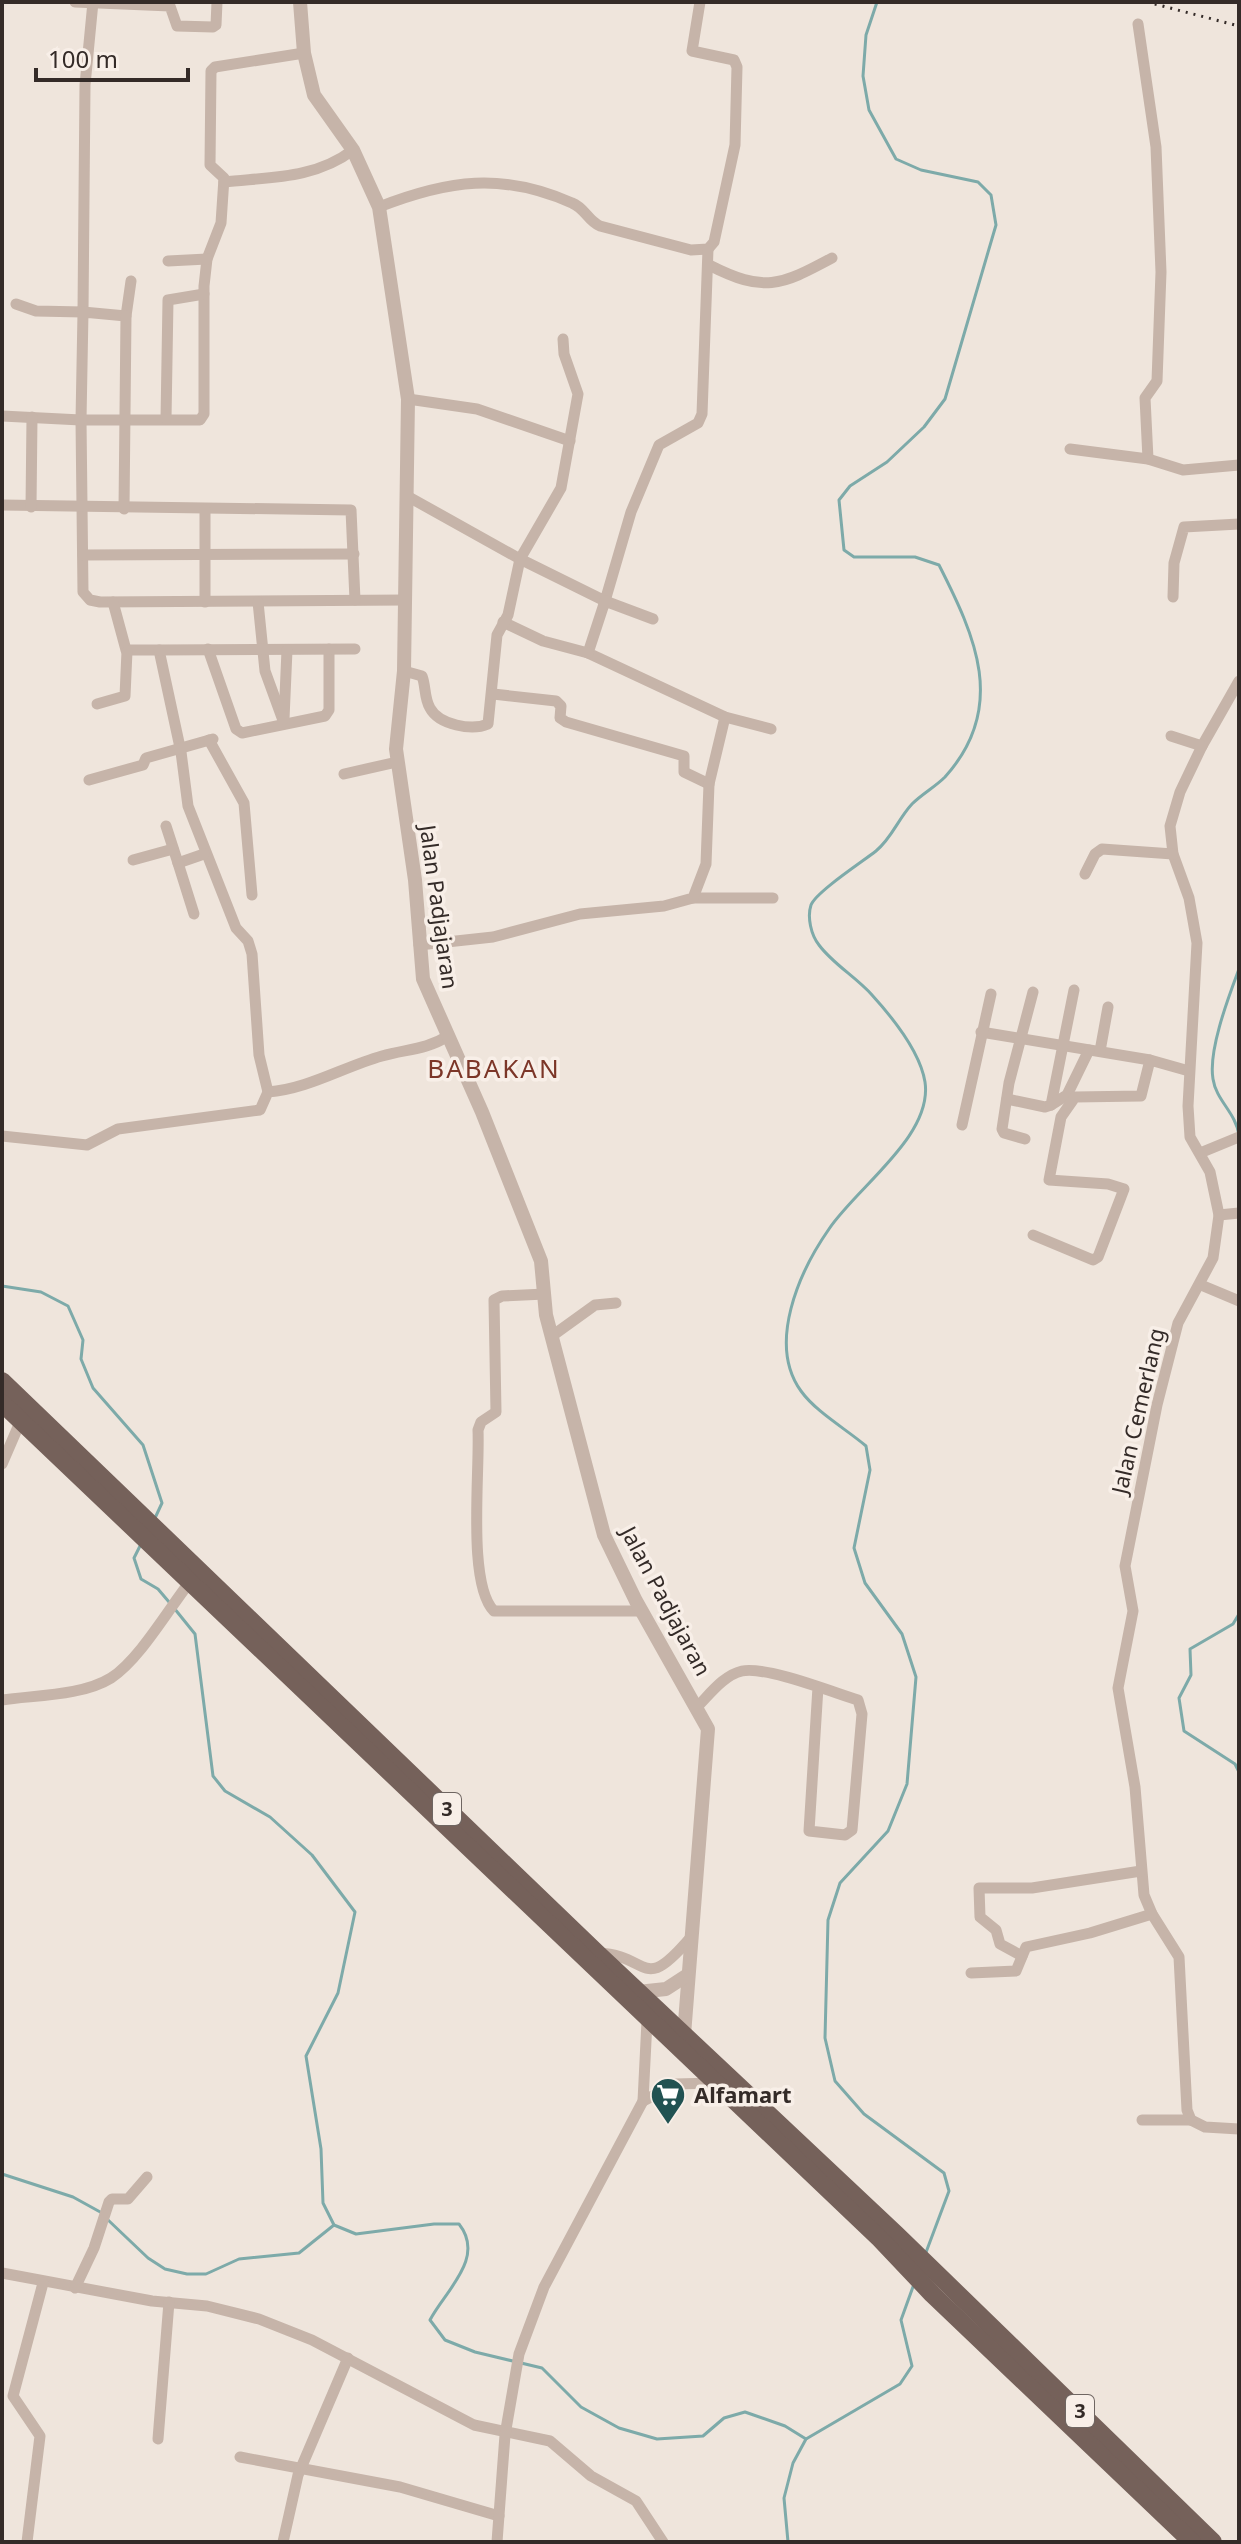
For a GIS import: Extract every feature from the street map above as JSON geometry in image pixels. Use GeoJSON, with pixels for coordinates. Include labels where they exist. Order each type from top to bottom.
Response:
{"type":"FeatureCollection","features":[{"type":"Feature","properties":{"kind":"main road","name":"3"},"geometry":{"type":"LineString","coordinates":[[2,1381],[546,1914],[647,2021],[888,2236]]}},
{"type":"Feature","properties":{"kind":"main road","name":"3"},"geometry":{"type":"LineString","coordinates":[[2,1403],[189,1583],[546,1914],[597,1953],[684,2035],[1192,2542]]}},
{"type":"Feature","properties":{"kind":"main road","name":"3"},"geometry":{"type":"LineString","coordinates":[[938,2289],[1213,2542]]}},
{"type":"Feature","properties":{"kind":"street"},"geometry":{"type":"LineString","coordinates":[[75,2],[170,6],[177,26],[214,27],[217,2]]}},
{"type":"Feature","properties":{"kind":"street"},"geometry":{"type":"LineString","coordinates":[[95,2],[85,85],[81,420],[85,597],[113,602],[406,600]]}},
{"type":"Feature","properties":{"kind":"street","name":"Jalan Padjajaran"},"geometry":{"type":"LineString","coordinates":[[300,2],[304,53],[314,95],[353,150],[379,207],[408,399],[404,671],[397,762],[413,866],[423,979],[524,1214],[541,1261],[552,1336],[604,1535],[642,1611],[698,1706],[710,1742],[686,1976],[684,2035]]}},
{"type":"Feature","properties":{"kind":"street"},"geometry":{"type":"LineString","coordinates":[[588,653],[631,512],[659,445],[698,423],[702,414],[708,249],[714,242],[733,163],[737,67],[734,60],[692,51],[700,2]]}},
{"type":"Feature","properties":{"kind":"street"},"geometry":{"type":"LineString","coordinates":[[1138,24],[1156,147],[1161,272],[1157,381],[1145,398],[1148,459]]}},
{"type":"Feature","properties":{"kind":"street"},"geometry":{"type":"LineString","coordinates":[[2,416],[81,420],[200,420],[204,414],[207,259],[221,223],[224,182],[222,174],[210,165],[212,69],[304,53]]}},
{"type":"Feature","properties":{"kind":"street"},"geometry":{"type":"LineString","coordinates":[[224,182],[332,166],[353,150]]}},
{"type":"Feature","properties":{"kind":"street"},"geometry":{"type":"LineString","coordinates":[[379,207],[444,185],[513,185],[579,206],[591,222],[600,226],[691,250],[708,249]]}},
{"type":"Feature","properties":{"kind":"street"},"geometry":{"type":"LineString","coordinates":[[709,265],[733,277],[767,285],[793,279],[832,258]]}},
{"type":"Feature","properties":{"kind":"street"},"geometry":{"type":"LineString","coordinates":[[168,261],[207,259]]}},
{"type":"Feature","properties":{"kind":"street"},"geometry":{"type":"LineString","coordinates":[[124,509],[126,316],[131,281]]}},
{"type":"Feature","properties":{"kind":"street"},"geometry":{"type":"LineString","coordinates":[[166,419],[168,300],[204,294]]}},
{"type":"Feature","properties":{"kind":"street"},"geometry":{"type":"LineString","coordinates":[[16,304],[36,311],[126,316]]}},
{"type":"Feature","properties":{"kind":"street"},"geometry":{"type":"LineString","coordinates":[[404,671],[422,676],[430,708],[455,724],[474,728],[488,724],[495,649],[520,559],[561,488],[578,394],[564,354],[563,339]]}},
{"type":"Feature","properties":{"kind":"street"},"geometry":{"type":"LineString","coordinates":[[408,399],[497,414],[570,441]]}},
{"type":"Feature","properties":{"kind":"street"},"geometry":{"type":"LineString","coordinates":[[31,507],[32,417]]}},
{"type":"Feature","properties":{"kind":"street"},"geometry":{"type":"LineString","coordinates":[[1070,449],[1148,459],[1183,470],[1239,465]]}},
{"type":"Feature","properties":{"kind":"street"},"geometry":{"type":"LineString","coordinates":[[407,496],[520,559],[605,601],[653,619]]}},
{"type":"Feature","properties":{"kind":"street"},"geometry":{"type":"LineString","coordinates":[[2,505],[351,510],[355,600]]}},
{"type":"Feature","properties":{"kind":"street"},"geometry":{"type":"LineString","coordinates":[[205,510],[205,602]]}},
{"type":"Feature","properties":{"kind":"street"},"geometry":{"type":"LineString","coordinates":[[1173,597],[1174,563],[1184,527],[1239,524]]}},
{"type":"Feature","properties":{"kind":"street"},"geometry":{"type":"LineString","coordinates":[[83,555],[354,554]]}},
{"type":"Feature","properties":{"kind":"street"},"geometry":{"type":"LineString","coordinates":[[97,704],[125,696],[127,651],[113,602]]}},
{"type":"Feature","properties":{"kind":"street"},"geometry":{"type":"LineString","coordinates":[[258,602],[262,650],[270,690],[284,723]]}},
{"type":"Feature","properties":{"kind":"street"},"geometry":{"type":"LineString","coordinates":[[503,622],[543,641],[588,653],[725,717],[771,729]]}},
{"type":"Feature","properties":{"kind":"street"},"geometry":{"type":"LineString","coordinates":[[208,649],[239,732],[320,719],[327,713],[329,649]]}},
{"type":"Feature","properties":{"kind":"street"},"geometry":{"type":"LineString","coordinates":[[127,651],[355,649]]}},
{"type":"Feature","properties":{"kind":"street"},"geometry":{"type":"LineString","coordinates":[[2,1136],[87,1145],[118,1129],[260,1110],[268,1092],[259,1055],[252,954],[248,941],[236,928],[204,854],[188,806],[180,748],[159,650]]}},
{"type":"Feature","properties":{"kind":"street"},"geometry":{"type":"LineString","coordinates":[[284,723],[287,650]]}},
{"type":"Feature","properties":{"kind":"street","name":"Jalan Cemerlang"},"geometry":{"type":"LineString","coordinates":[[1191,2120],[1187,2110],[1179,1957],[1152,1914],[1141,1871],[1135,1787],[1118,1688],[1133,1611],[1125,1566],[1172,1339],[1183,1312],[1201,1285],[1216,1244],[1219,1215],[1210,1172],[1190,1137],[1189,1071],[1197,943],[1189,898],[1169,839],[1173,813],[1202,746],[1227,697],[1239,681]]}},
{"type":"Feature","properties":{"kind":"street"},"geometry":{"type":"LineString","coordinates":[[493,694],[556,701],[561,706],[560,718],[566,722],[684,756],[684,772],[709,784]]}},
{"type":"Feature","properties":{"kind":"street"},"geometry":{"type":"LineString","coordinates":[[693,898],[706,864],[709,784],[725,717]]}},
{"type":"Feature","properties":{"kind":"street"},"geometry":{"type":"LineString","coordinates":[[1171,736],[1202,746]]}},
{"type":"Feature","properties":{"kind":"street"},"geometry":{"type":"LineString","coordinates":[[89,780],[143,765],[146,758],[212,740],[244,803],[252,895]]}},
{"type":"Feature","properties":{"kind":"street"},"geometry":{"type":"LineString","coordinates":[[344,774],[397,762]]}},
{"type":"Feature","properties":{"kind":"street"},"geometry":{"type":"LineString","coordinates":[[166,826],[194,914]]}},
{"type":"Feature","properties":{"kind":"street"},"geometry":{"type":"LineString","coordinates":[[133,860],[173,849]]}},
{"type":"Feature","properties":{"kind":"street"},"geometry":{"type":"LineString","coordinates":[[1085,874],[1095,854],[1102,849],[1173,854]]}},
{"type":"Feature","properties":{"kind":"street"},"geometry":{"type":"LineString","coordinates":[[178,863],[204,854]]}},
{"type":"Feature","properties":{"kind":"street"},"geometry":{"type":"LineString","coordinates":[[419,945],[493,937],[580,914],[664,906],[693,898],[773,898]]}},
{"type":"Feature","properties":{"kind":"street"},"geometry":{"type":"LineString","coordinates":[[1051,1105],[1060,1046],[1074,990]]}},
{"type":"Feature","properties":{"kind":"street"},"geometry":{"type":"LineString","coordinates":[[1025,1139],[1003,1132],[1019,1039],[1033,992]]}},
{"type":"Feature","properties":{"kind":"street"},"geometry":{"type":"LineString","coordinates":[[962,1125],[991,994]]}},
{"type":"Feature","properties":{"kind":"street"},"geometry":{"type":"LineString","coordinates":[[1007,1099],[1045,1107],[1067,1095],[1094,1050],[1108,1007]]}},
{"type":"Feature","properties":{"kind":"street"},"geometry":{"type":"LineString","coordinates":[[981,1032],[1150,1060],[1189,1071]]}},
{"type":"Feature","properties":{"kind":"street"},"geometry":{"type":"LineString","coordinates":[[268,1092],[315,1081],[383,1056],[418,1050],[448,1036]]}},
{"type":"Feature","properties":{"kind":"street"},"geometry":{"type":"LineString","coordinates":[[1033,1235],[1093,1260],[1098,1257],[1124,1189],[1108,1184],[1049,1180],[1058,1128],[1075,1097],[1141,1096],[1150,1060]]}},
{"type":"Feature","properties":{"kind":"street"},"geometry":{"type":"LineString","coordinates":[[1200,1153],[1239,1137]]}},
{"type":"Feature","properties":{"kind":"street"},"geometry":{"type":"LineString","coordinates":[[1219,1215],[1239,1213]]}},
{"type":"Feature","properties":{"kind":"street"},"geometry":{"type":"LineString","coordinates":[[1201,1285],[1239,1301]]}},
{"type":"Feature","properties":{"kind":"street"},"geometry":{"type":"LineString","coordinates":[[545,1294],[502,1296],[494,1300],[496,1412],[481,1422],[478,1430],[477,1555],[483,1600],[494,1611],[642,1611]]}},
{"type":"Feature","properties":{"kind":"street"},"geometry":{"type":"LineString","coordinates":[[552,1336],[595,1305],[616,1303]]}},
{"type":"Feature","properties":{"kind":"street"},"geometry":{"type":"LineString","coordinates":[[2,1464],[21,1420]]}},
{"type":"Feature","properties":{"kind":"street"},"geometry":{"type":"LineString","coordinates":[[2,1700],[91,1686],[111,1678],[129,1661],[189,1583]]}},
{"type":"Feature","properties":{"kind":"street"},"geometry":{"type":"LineString","coordinates":[[698,1706],[741,1671],[753,1671],[818,1687],[858,1700],[862,1706],[852,1830],[845,1835],[809,1831],[818,1687]]}},
{"type":"Feature","properties":{"kind":"street"},"geometry":{"type":"LineString","coordinates":[[1022,1956],[1000,1944],[996,1930],[980,1917],[979,1888],[1032,1888],[1141,1871]]}},
{"type":"Feature","properties":{"kind":"street"},"geometry":{"type":"LineString","coordinates":[[971,1973],[1016,1971],[1026,1947],[1090,1933],[1152,1914]]}},
{"type":"Feature","properties":{"kind":"street"},"geometry":{"type":"LineString","coordinates":[[597,1953],[644,1968],[658,1968],[669,1962],[691,1937]]}},
{"type":"Feature","properties":{"kind":"street"},"geometry":{"type":"LineString","coordinates":[[638,1992],[666,1989],[686,1976]]}},
{"type":"Feature","properties":{"kind":"street"},"geometry":{"type":"LineString","coordinates":[[497,2542],[505,2435],[519,2354],[544,2287],[643,2101],[647,2021]]}},
{"type":"Feature","properties":{"kind":"street"},"geometry":{"type":"LineString","coordinates":[[643,2101],[676,2084],[715,2083]]}},
{"type":"Feature","properties":{"kind":"street"},"geometry":{"type":"LineString","coordinates":[[1142,2120],[1191,2120],[1205,2127],[1239,2129]]}},
{"type":"Feature","properties":{"kind":"street"},"geometry":{"type":"LineString","coordinates":[[75,2288],[94,2248],[110,2200],[128,2199],[147,2177]]}},
{"type":"Feature","properties":{"kind":"street"},"geometry":{"type":"LineString","coordinates":[[2,2273],[43,2283],[207,2306],[259,2319],[348,2358],[474,2425],[505,2435],[550,2441],[591,2476],[642,2506],[663,2542]]}},
{"type":"Feature","properties":{"kind":"street"},"geometry":{"type":"LineString","coordinates":[[27,2542],[40,2436],[13,2396],[43,2283]]}},
{"type":"Feature","properties":{"kind":"street"},"geometry":{"type":"LineString","coordinates":[[158,2439],[169,2302]]}},
{"type":"Feature","properties":{"kind":"street"},"geometry":{"type":"LineString","coordinates":[[283,2542],[300,2469],[348,2358]]}},
{"type":"Feature","properties":{"kind":"street"},"geometry":{"type":"LineString","coordinates":[[240,2457],[400,2487],[499,2516]]}},
{"type":"Feature","properties":{"kind":"waterway"},"geometry":{"type":"LineString","coordinates":[[877,2],[866,35],[863,76],[869,110],[896,159],[921,170],[978,182],[991,195],[996,225],[945,399],[924,427],[887,462],[850,486],[839,500],[844,550],[854,557],[915,557],[939,565],[973,645],[979,671],[980,698],[976,724],[964,751],[945,777],[912,804],[882,846],[830,885],[811,905],[810,926],[819,945],[872,995],[911,1047],[925,1082],[924,1102],[906,1141],[841,1213],[807,1266],[791,1308],[787,1352],[791,1372],[807,1399],[866,1446],[870,1470],[854,1548],[865,1583],[902,1634],[916,1677],[907,1784],[888,1831],[840,1883],[828,1920],[825,2038],[835,2081],[864,2114],[944,2173],[949,2191],[925,2255]]}},
{"type":"Feature","properties":{"kind":"waterway"},"geometry":{"type":"LineString","coordinates":[[1239,969],[1220,1023],[1212,1067],[1215,1087],[1239,1135]]}},
{"type":"Feature","properties":{"kind":"waterway"},"geometry":{"type":"LineString","coordinates":[[2,1286],[41,1292],[68,1306],[83,1340],[81,1359],[93,1388],[143,1445],[162,1503],[155,1518]]}},
{"type":"Feature","properties":{"kind":"waterway"},"geometry":{"type":"LineString","coordinates":[[140,1546],[134,1558],[141,1579],[158,1589],[169,1602]]}},
{"type":"Feature","properties":{"kind":"waterway"},"geometry":{"type":"LineString","coordinates":[[174,1608],[195,1634],[213,1776],[225,1791],[270,1817],[312,1855],[355,1912],[338,1993],[306,2056],[321,2149],[323,2203],[334,2225],[356,2234],[434,2224],[459,2224],[466,2237],[466,2262],[430,2320],[445,2340],[475,2352],[542,2368],[581,2407],[619,2428],[657,2439],[703,2436],[724,2418],[745,2412],[785,2426],[806,2439]]}},
{"type":"Feature","properties":{"kind":"waterway"},"geometry":{"type":"LineString","coordinates":[[1239,1614],[1233,1624],[1190,1649],[1191,1675],[1179,1698],[1184,1731],[1235,1764],[1239,1772]]}},
{"type":"Feature","properties":{"kind":"waterway"},"geometry":{"type":"LineString","coordinates":[[2,2174],[73,2197],[102,2213]]}},
{"type":"Feature","properties":{"kind":"waterway"},"geometry":{"type":"LineString","coordinates":[[107,2219],[148,2258],[165,2269],[187,2274],[206,2274],[239,2259],[299,2253],[334,2225]]}},
{"type":"Feature","properties":{"kind":"waterway"},"geometry":{"type":"LineString","coordinates":[[788,2542],[784,2498],[793,2463],[806,2439],[900,2384],[912,2366],[901,2320],[914,2284]]}},
{"type":"Feature","properties":{"kind":"railway"},"geometry":{"type":"LineString","coordinates":[[1147,2],[1239,26]]}},
{"type":"Feature","properties":{"kind":"place","name":"Alfamart"},"geometry":{"type":"Point","coordinates":[668,2126]}},
{"type":"Feature","properties":{"kind":"district","name":"BABAKAN"},"geometry":{"type":"Point","coordinates":[494,1069]}}]}
